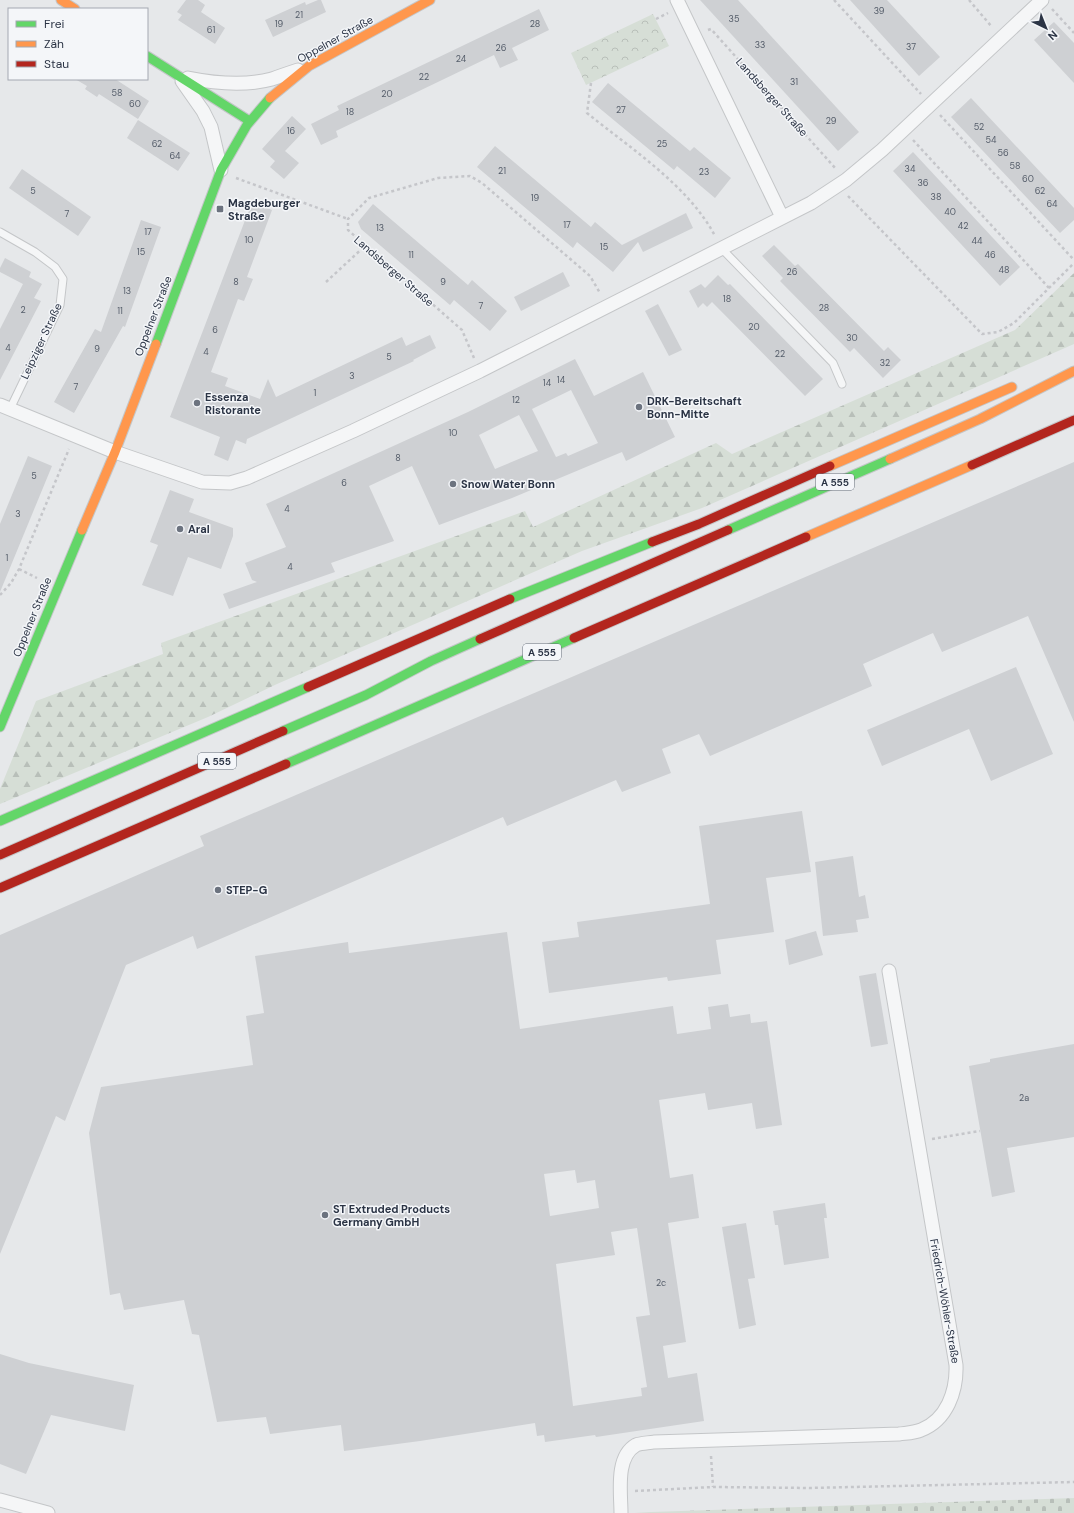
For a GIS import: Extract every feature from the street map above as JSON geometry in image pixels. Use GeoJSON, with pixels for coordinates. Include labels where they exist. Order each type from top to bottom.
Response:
{"type":"FeatureCollection","features":[{"type":"Feature","properties":{"kind":"main road"},"geometry":{"type":"LineString","coordinates":[[61,0],[73,8]]}},
{"type":"Feature","properties":{"kind":"main road","name":"Oppelner Straße"},"geometry":{"type":"LineString","coordinates":[[0,727],[115,452],[231,147],[248,120],[275,91],[309,66],[430,0]]}},
{"type":"Feature","properties":{"kind":"main road"},"geometry":{"type":"LineString","coordinates":[[148,57],[248,120]]}},
{"type":"Feature","properties":{"kind":"main road"},"geometry":{"type":"LineString","coordinates":[[1044,375],[1074,370]]}},
{"type":"Feature","properties":{"kind":"main road","name":"A 555"},"geometry":{"type":"LineString","coordinates":[[0,855],[366,695],[430,661],[980,419],[1074,370]]}},
{"type":"Feature","properties":{"kind":"main road"},"geometry":{"type":"LineString","coordinates":[[0,821],[533,589],[713,518],[1022,382]]}},
{"type":"Feature","properties":{"kind":"main road","name":"A 555"},"geometry":{"type":"LineString","coordinates":[[0,888],[1074,420]]}},
{"type":"Feature","properties":{"kind":"main road"},"geometry":{"type":"LineString","coordinates":[[372,681],[400,669],[430,661]]}},
{"type":"Feature","properties":{"kind":"street"},"geometry":{"type":"LineString","coordinates":[[677,0],[694,38],[782,217]]}},
{"type":"Feature","properties":{"kind":"street"},"geometry":{"type":"LineString","coordinates":[[5,407],[115,452],[202,482],[230,483],[247,478],[312,450],[480,371],[608,308],[811,203],[842,183],[904,130],[1002,37],[1045,3]]}},
{"type":"Feature","properties":{"kind":"street"},"geometry":{"type":"LineString","coordinates":[[178,76],[213,83],[247,81],[270,79],[309,66]]}},
{"type":"Feature","properties":{"kind":"street"},"geometry":{"type":"LineString","coordinates":[[178,76],[203,111],[211,127],[221,170]]}},
{"type":"Feature","properties":{"kind":"street","name":"Friedrich-Wöhler-Straße"},"geometry":{"type":"LineString","coordinates":[[620,1513],[622,1463],[626,1453],[636,1445],[654,1442],[899,1434],[921,1430],[936,1420],[948,1406],[955,1388],[956,1365],[889,971]]}},
{"type":"Feature","properties":{"kind":"street"},"geometry":{"type":"LineString","coordinates":[[0,1500],[48,1513]]}},
{"type":"Feature","properties":{"kind":"lane","name":"Leipziger Straße"},"geometry":{"type":"LineString","coordinates":[[0,232],[35,252],[55,267],[63,279],[60,305],[5,407]]}},
{"type":"Feature","properties":{"kind":"lane"},"geometry":{"type":"LineString","coordinates":[[722,249],[833,363],[842,384]]}},
{"type":"Feature","properties":{"kind":"path"},"geometry":{"type":"LineString","coordinates":[[834,0],[1074,261],[1014,323],[998,332],[982,334],[842,183]]}},
{"type":"Feature","properties":{"kind":"path"},"geometry":{"type":"LineString","coordinates":[[969,0],[1002,37]]}},
{"type":"Feature","properties":{"kind":"path"},"geometry":{"type":"LineString","coordinates":[[1045,3],[1074,33]]}},
{"type":"Feature","properties":{"kind":"path","name":"Landsberger Straße"},"geometry":{"type":"LineString","coordinates":[[694,38],[711,29],[842,183]]}},
{"type":"Feature","properties":{"kind":"path"},"geometry":{"type":"LineString","coordinates":[[591,82],[587,112],[669,179],[707,221],[722,249]]}},
{"type":"Feature","properties":{"kind":"path"},"geometry":{"type":"LineString","coordinates":[[904,130],[1049,288]]}},
{"type":"Feature","properties":{"kind":"path"},"geometry":{"type":"LineString","coordinates":[[235,178],[348,219],[369,198],[438,178],[470,176],[482,183],[590,276],[608,308]]}},
{"type":"Feature","properties":{"kind":"path","name":"Landsberger Straße"},"geometry":{"type":"LineString","coordinates":[[348,219],[348,230],[462,330],[480,371]]}},
{"type":"Feature","properties":{"kind":"path"},"geometry":{"type":"LineString","coordinates":[[326,282],[366,246]]}},
{"type":"Feature","properties":{"kind":"path"},"geometry":{"type":"LineString","coordinates":[[0,595],[11,583],[19,569],[74,436]]}},
{"type":"Feature","properties":{"kind":"path"},"geometry":{"type":"LineString","coordinates":[[19,569],[37,578]]}},
{"type":"Feature","properties":{"kind":"path"},"geometry":{"type":"LineString","coordinates":[[918,1142],[980,1131]]}},
{"type":"Feature","properties":{"kind":"path"},"geometry":{"type":"LineString","coordinates":[[706,1441],[712,1460],[713,1487]]}},
{"type":"Feature","properties":{"kind":"path"},"geometry":{"type":"LineString","coordinates":[[621,1492],[713,1487],[809,1488],[1074,1482]]}},
{"type":"Feature","properties":{"kind":"green space"},"geometry":{"type":"Polygon","coordinates":[[[653,14],[669,46],[586,85],[571,53],[653,14]]]}},
{"type":"Feature","properties":{"kind":"green space"},"geometry":{"type":"Polygon","coordinates":[[[1074,273],[1074,344],[702,508],[582,551],[277,684],[208,717],[0,804],[0,789],[36,701],[163,654],[161,643],[525,511],[533,527],[716,443],[732,454],[1015,330],[1074,273]]]}},
{"type":"Feature","properties":{"kind":"green space"},"geometry":{"type":"Polygon","coordinates":[[[1074,1498],[1074,1513],[634,1513],[651,1512],[1074,1498]]]}},
{"type":"Feature","properties":{"kind":"building"},"geometry":{"type":"Polygon","coordinates":[[[186,0],[198,0],[205,5],[201,12],[225,28],[215,44],[178,20],[182,15],[177,12],[186,0]]]}},
{"type":"Feature","properties":{"kind":"building"},"geometry":{"type":"Polygon","coordinates":[[[321,0],[326,12],[273,37],[265,20],[305,2],[306,5],[321,0]]]}},
{"type":"Feature","properties":{"kind":"building"},"geometry":{"type":"Polygon","coordinates":[[[700,0],[738,0],[859,132],[838,151],[700,0]]]}},
{"type":"Feature","properties":{"kind":"building"},"geometry":{"type":"Polygon","coordinates":[[[850,0],[887,0],[940,57],[919,76],[850,0]]]}},
{"type":"Feature","properties":{"kind":"building"},"geometry":{"type":"Polygon","coordinates":[[[539,9],[549,30],[512,48],[518,60],[500,68],[494,55],[336,131],[338,137],[321,145],[311,124],[339,110],[337,106],[539,9]]]}},
{"type":"Feature","properties":{"kind":"building"},"geometry":{"type":"Polygon","coordinates":[[[1054,22],[1074,43],[1074,83],[1034,40],[1054,22]]]}},
{"type":"Feature","properties":{"kind":"building"},"geometry":{"type":"Polygon","coordinates":[[[77,80],[117,80],[149,101],[138,119],[99,94],[97,97],[85,89],[87,86],[77,80]]]}},
{"type":"Feature","properties":{"kind":"building"},"geometry":{"type":"Polygon","coordinates":[[[608,83],[690,151],[694,147],[731,178],[715,198],[677,166],[674,170],[592,102],[608,83]]]}},
{"type":"Feature","properties":{"kind":"building"},"geometry":{"type":"Polygon","coordinates":[[[971,98],[1074,208],[1074,220],[1060,233],[951,117],[971,98]]]}},
{"type":"Feature","properties":{"kind":"building"},"geometry":{"type":"Polygon","coordinates":[[[292,116],[306,129],[285,151],[299,163],[284,179],[270,167],[275,161],[262,149],[292,116]]]}},
{"type":"Feature","properties":{"kind":"building"},"geometry":{"type":"Polygon","coordinates":[[[138,120],[190,153],[178,171],[127,138],[138,120]]]}},
{"type":"Feature","properties":{"kind":"building"},"geometry":{"type":"Polygon","coordinates":[[[495,146],[591,227],[595,222],[622,245],[686,213],[693,228],[643,252],[638,242],[613,272],[577,242],[573,248],[477,167],[495,146]]]}},
{"type":"Feature","properties":{"kind":"building"},"geometry":{"type":"Polygon","coordinates":[[[913,152],[1020,267],[1000,286],[893,171],[913,152]]]}},
{"type":"Feature","properties":{"kind":"building"},"geometry":{"type":"Polygon","coordinates":[[[22,169],[91,217],[78,236],[9,188],[22,169]]]}},
{"type":"Feature","properties":{"kind":"building"},"geometry":{"type":"Polygon","coordinates":[[[252,202],[272,210],[247,277],[253,279],[244,301],[238,299],[211,372],[228,378],[225,386],[260,399],[268,379],[276,397],[402,337],[406,346],[430,335],[436,348],[413,360],[414,361],[247,439],[246,444],[236,440],[228,461],[214,455],[220,437],[170,417],[252,202]]]}},
{"type":"Feature","properties":{"kind":"building"},"geometry":{"type":"Polygon","coordinates":[[[373,204],[468,285],[472,280],[507,311],[490,331],[454,300],[450,305],[361,229],[358,222],[373,204]]]}},
{"type":"Feature","properties":{"kind":"building"},"geometry":{"type":"Polygon","coordinates":[[[141,220],[161,227],[125,327],[123,326],[74,413],[54,402],[95,329],[101,332],[141,220]]]}},
{"type":"Feature","properties":{"kind":"building"},"geometry":{"type":"Polygon","coordinates":[[[774,245],[795,266],[798,264],[884,351],[888,347],[901,360],[883,378],[854,348],[850,352],[780,281],[783,278],[762,256],[774,245]]]}},
{"type":"Feature","properties":{"kind":"building"},"geometry":{"type":"Polygon","coordinates":[[[5,258],[31,272],[29,277],[42,284],[34,298],[41,301],[0,380],[0,329],[23,284],[0,272],[0,268],[5,258]]]}},
{"type":"Feature","properties":{"kind":"building"},"geometry":{"type":"Polygon","coordinates":[[[563,272],[570,286],[521,311],[514,297],[563,272]]]}},
{"type":"Feature","properties":{"kind":"building"},"geometry":{"type":"Polygon","coordinates":[[[718,275],[728,285],[730,284],[823,379],[805,396],[712,302],[707,307],[703,303],[698,308],[689,291],[701,284],[705,288],[718,275]]]}},
{"type":"Feature","properties":{"kind":"building"},"geometry":{"type":"Polygon","coordinates":[[[658,304],[682,350],[669,356],[645,311],[658,304]]]}},
{"type":"Feature","properties":{"kind":"building"},"geometry":{"type":"Polygon","coordinates":[[[575,359],[594,396],[643,372],[675,437],[626,461],[622,452],[512,498],[439,525],[412,466],[369,486],[394,541],[331,563],[335,572],[229,609],[223,594],[257,582],[252,580],[245,563],[286,547],[266,504],[468,412],[575,359]],[[571,390],[532,409],[556,457],[566,453],[568,456],[598,443],[571,390]],[[519,415],[479,435],[495,469],[538,451],[519,415]]]}},
{"type":"Feature","properties":{"kind":"building"},"geometry":{"type":"Polygon","coordinates":[[[28,456],[52,466],[0,592],[0,524],[28,456]]]}},
{"type":"Feature","properties":{"kind":"building","name":"STEP-G"},"geometry":{"type":"Polygon","coordinates":[[[1074,462],[1074,722],[1028,616],[942,652],[933,633],[863,664],[872,686],[710,756],[699,734],[662,749],[671,773],[622,792],[616,780],[507,826],[503,817],[197,949],[193,936],[126,965],[65,1121],[56,1116],[0,1254],[0,935],[204,846],[200,836],[1074,462]]]}},
{"type":"Feature","properties":{"kind":"building"},"geometry":{"type":"Polygon","coordinates":[[[170,490],[194,499],[189,512],[233,528],[233,536],[221,569],[188,557],[173,596],[142,585],[158,545],[150,542],[170,490]]]}},
{"type":"Feature","properties":{"kind":"building"},"geometry":{"type":"Polygon","coordinates":[[[1016,667],[1053,754],[991,781],[969,729],[882,766],[867,730],[1016,667]]]}},
{"type":"Feature","properties":{"kind":"building"},"geometry":{"type":"Polygon","coordinates":[[[802,811],[811,872],[766,878],[774,932],[716,940],[721,974],[668,981],[667,977],[549,993],[542,942],[579,937],[577,922],[710,904],[699,826],[802,811]]]}},
{"type":"Feature","properties":{"kind":"building"},"geometry":{"type":"Polygon","coordinates":[[[853,856],[859,897],[865,895],[869,918],[856,920],[858,932],[823,936],[815,862],[853,856]]]}},
{"type":"Feature","properties":{"kind":"building"},"geometry":{"type":"Polygon","coordinates":[[[816,931],[823,955],[789,965],[785,940],[816,931]]]}},
{"type":"Feature","properties":{"kind":"building","name":"ST Extruded Products Germany GmbH"},"geometry":{"type":"Polygon","coordinates":[[[507,932],[520,1029],[673,1006],[677,1034],[711,1029],[708,1007],[728,1004],[730,1017],[750,1014],[751,1023],[767,1021],[782,1125],[756,1129],[752,1103],[708,1110],[705,1093],[659,1100],[670,1178],[693,1174],[699,1218],[668,1223],[686,1342],[663,1346],[668,1378],[697,1373],[704,1421],[596,1437],[595,1435],[545,1442],[544,1435],[537,1436],[535,1423],[344,1451],[341,1425],[270,1434],[266,1417],[217,1422],[199,1335],[192,1334],[184,1300],[124,1310],[120,1293],[110,1295],[89,1133],[101,1087],[253,1065],[246,1016],[264,1013],[255,956],[348,942],[349,953],[507,932]],[[575,1170],[544,1174],[550,1216],[599,1208],[595,1180],[577,1183],[575,1170]],[[637,1228],[611,1232],[615,1255],[556,1264],[573,1406],[642,1396],[641,1388],[647,1387],[636,1317],[650,1315],[637,1228]]]}},
{"type":"Feature","properties":{"kind":"building"},"geometry":{"type":"Polygon","coordinates":[[[876,973],[888,1044],[871,1047],[859,976],[876,973]]]}},
{"type":"Feature","properties":{"kind":"building"},"geometry":{"type":"Polygon","coordinates":[[[1074,1044],[1074,1137],[1007,1148],[1015,1192],[992,1197],[969,1066],[990,1062],[990,1059],[1074,1044]]]}},
{"type":"Feature","properties":{"kind":"building"},"geometry":{"type":"Polygon","coordinates":[[[825,1203],[827,1218],[824,1218],[829,1258],[784,1265],[778,1225],[775,1225],[773,1211],[825,1203]]]}},
{"type":"Feature","properties":{"kind":"building"},"geometry":{"type":"Polygon","coordinates":[[[746,1223],[755,1278],[748,1279],[756,1325],[739,1329],[722,1227],[746,1223]]]}},
{"type":"Feature","properties":{"kind":"building"},"geometry":{"type":"Polygon","coordinates":[[[0,1354],[29,1363],[134,1385],[125,1431],[51,1415],[26,1474],[0,1464],[0,1354]]]}},
{"type":"Feature","properties":{"kind":"traffic: fast"},"geometry":{"type":"LineString","coordinates":[[148,57],[248,120]]}},
{"type":"Feature","properties":{"kind":"traffic: fast"},"geometry":{"type":"LineString","coordinates":[[156,344],[221,170],[247,125],[270,98]]}},
{"type":"Feature","properties":{"kind":"traffic: fast"},"geometry":{"type":"LineString","coordinates":[[728,530],[890,459]]}},
{"type":"Feature","properties":{"kind":"traffic: fast"},"geometry":{"type":"LineString","coordinates":[[0,727],[82,530]]}},
{"type":"Feature","properties":{"kind":"traffic: fast"},"geometry":{"type":"LineString","coordinates":[[510,599],[652,542]]}},
{"type":"Feature","properties":{"kind":"traffic: fast"},"geometry":{"type":"LineString","coordinates":[[286,764],[574,638]]}},
{"type":"Feature","properties":{"kind":"traffic: fast"},"geometry":{"type":"LineString","coordinates":[[283,731],[366,695],[431,661],[480,639]]}},
{"type":"Feature","properties":{"kind":"traffic: fast"},"geometry":{"type":"LineString","coordinates":[[0,821],[308,687]]}},
{"type":"Feature","properties":{"kind":"traffic: slow"},"geometry":{"type":"LineString","coordinates":[[61,0],[73,8]]}},
{"type":"Feature","properties":{"kind":"traffic: slow"},"geometry":{"type":"LineString","coordinates":[[270,98],[309,66],[430,0]]}},
{"type":"Feature","properties":{"kind":"traffic: slow"},"geometry":{"type":"LineString","coordinates":[[82,530],[115,452],[156,344]]}},
{"type":"Feature","properties":{"kind":"traffic: slow"},"geometry":{"type":"LineString","coordinates":[[890,459],[980,419],[1074,371]]}},
{"type":"Feature","properties":{"kind":"traffic: slow"},"geometry":{"type":"LineString","coordinates":[[830,466],[1012,387]]}},
{"type":"Feature","properties":{"kind":"traffic: slow"},"geometry":{"type":"LineString","coordinates":[[806,537],[972,465]]}},
{"type":"Feature","properties":{"kind":"traffic: jam"},"geometry":{"type":"LineString","coordinates":[[972,465],[1074,420]]}},
{"type":"Feature","properties":{"kind":"traffic: jam"},"geometry":{"type":"LineString","coordinates":[[652,542],[699,524],[830,466]]}},
{"type":"Feature","properties":{"kind":"traffic: jam"},"geometry":{"type":"LineString","coordinates":[[480,639],[728,530]]}},
{"type":"Feature","properties":{"kind":"traffic: jam"},"geometry":{"type":"LineString","coordinates":[[574,638],[806,537]]}},
{"type":"Feature","properties":{"kind":"traffic: jam"},"geometry":{"type":"LineString","coordinates":[[308,687],[510,599]]}},
{"type":"Feature","properties":{"kind":"traffic: jam"},"geometry":{"type":"LineString","coordinates":[[0,855],[283,731]]}},
{"type":"Feature","properties":{"kind":"traffic: jam"},"geometry":{"type":"LineString","coordinates":[[0,888],[286,764]]}},
{"type":"Feature","properties":{"kind":"place","name":"Magdeburger Straße"},"geometry":{"type":"Point","coordinates":[220,209]}},
{"type":"Feature","properties":{"kind":"place","name":"Essenza Ristorante"},"geometry":{"type":"Point","coordinates":[197,403]}},
{"type":"Feature","properties":{"kind":"place","name":"DRK-Bereitschaft Bonn-Mitte"},"geometry":{"type":"Point","coordinates":[639,407]}},
{"type":"Feature","properties":{"kind":"place","name":"Snow Water Bonn"},"geometry":{"type":"Point","coordinates":[453,484]}},
{"type":"Feature","properties":{"kind":"place","name":"Aral"},"geometry":{"type":"Point","coordinates":[180,529]}},
{"type":"Feature","properties":{"kind":"place","name":"STEP-G"},"geometry":{"type":"Point","coordinates":[218,890]}},
{"type":"Feature","properties":{"kind":"place","name":"ST Extruded Products Germany GmbH"},"geometry":{"type":"Point","coordinates":[325,1215]}}]}
